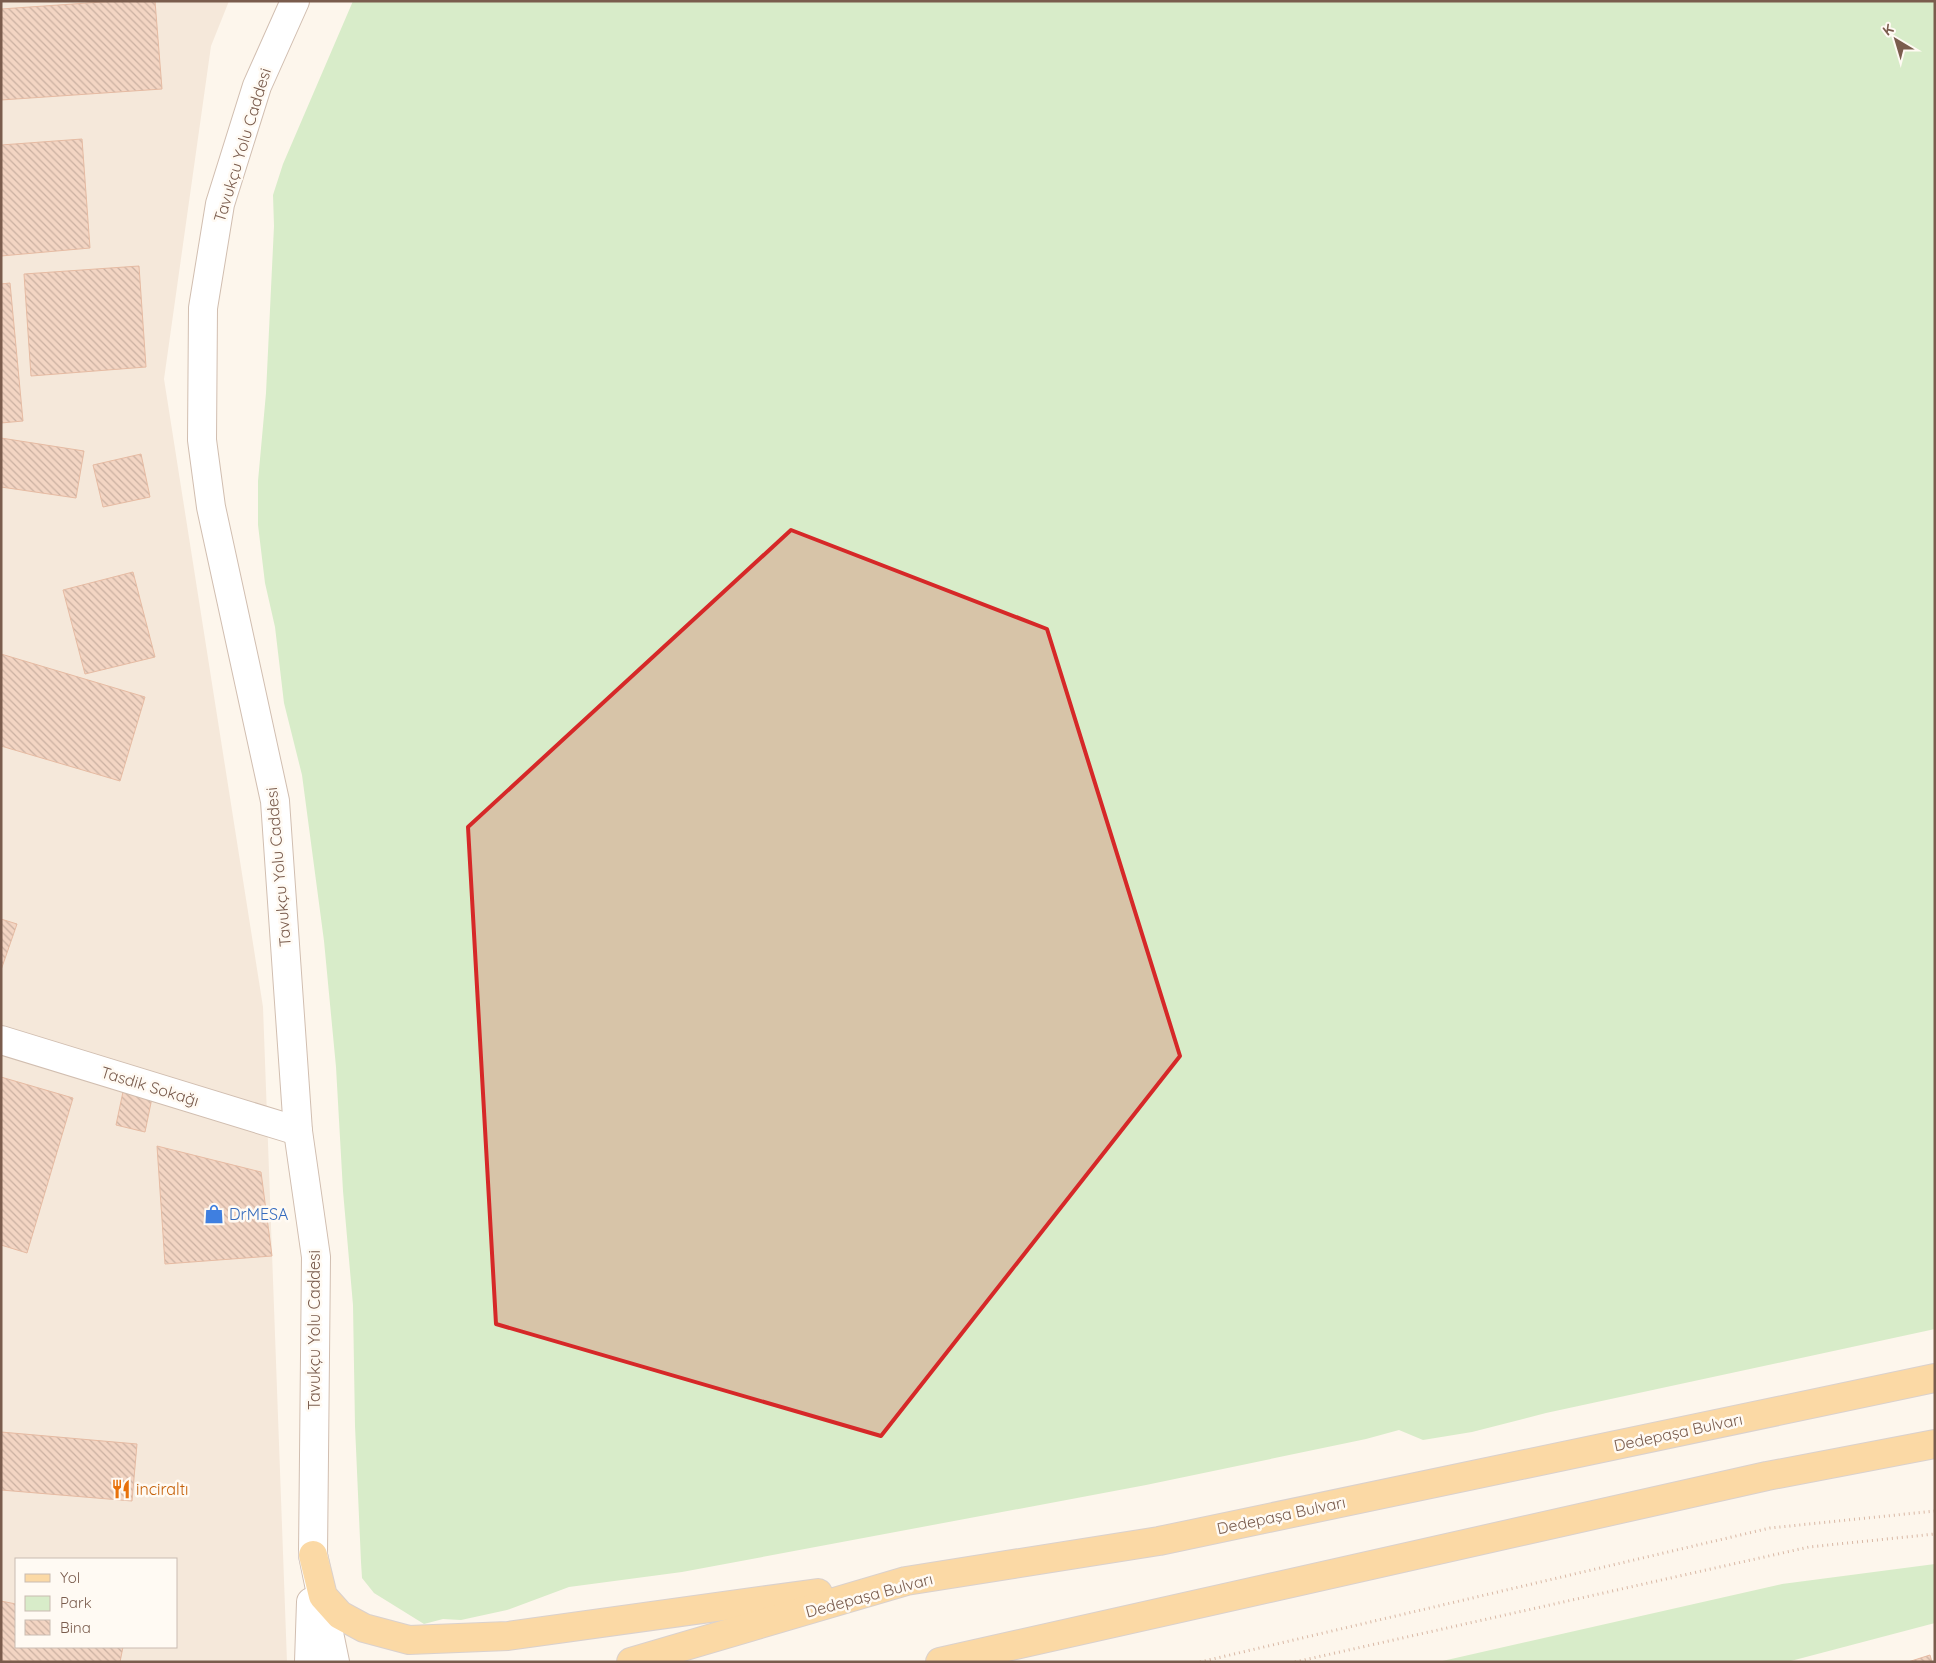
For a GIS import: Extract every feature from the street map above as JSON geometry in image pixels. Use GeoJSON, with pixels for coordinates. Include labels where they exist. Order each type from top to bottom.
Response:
{"type":"FeatureCollection","features":[{"type":"Feature","properties":{"kind":"main road","name":"Dedepaşa Bulvarı"},"geometry":{"type":"LineString","coordinates":[[631,1662],[906,1582],[1159,1540],[1935,1378]]}},
{"type":"Feature","properties":{"kind":"main road"},"geometry":{"type":"LineString","coordinates":[[940,1662],[1758,1478],[1935,1444]]}},
{"type":"Feature","properties":{"kind":"main road"},"geometry":{"type":"LineString","coordinates":[[1864,1457],[1935,1462]]}},
{"type":"Feature","properties":{"kind":"main road"},"geometry":{"type":"LineString","coordinates":[[313,1555],[323,1596],[340,1615],[364,1628],[409,1640],[508,1636],[906,1582]]}},
{"type":"Feature","properties":{"kind":"street","name":"Tavukçu Yolu Caddesi"},"geometry":{"type":"LineString","coordinates":[[295,1],[257,86],[220,204],[203,308],[202,440],[211,507],[275,801],[298,1131],[316,1257],[313,1555],[335,1662]]}},
{"type":"Feature","properties":{"kind":"street","name":"Tasdik Sokağı"},"geometry":{"type":"LineString","coordinates":[[1,1040],[298,1131]]}},
{"type":"Feature","properties":{"kind":"street"},"geometry":{"type":"LineString","coordinates":[[309,1662],[313,1555]]}},
{"type":"Feature","properties":{"kind":"path"},"geometry":{"type":"LineString","coordinates":[[1200,1662],[1770,1528],[1935,1511]]}},
{"type":"Feature","properties":{"kind":"path"},"geometry":{"type":"LineString","coordinates":[[1295,1662],[1809,1547],[1935,1534]]}},
{"type":"Feature","properties":{"kind":"highlighted area"},"geometry":{"type":"Polygon","coordinates":[[[791,530],[1047,629],[1180,1056],[881,1436],[496,1324],[468,827],[791,530]]]}},
{"type":"Feature","properties":{"kind":"shaded area"},"geometry":{"type":"Polygon","coordinates":[[[1,1],[229,1],[211,46],[164,379],[263,1007],[287,1662],[1,1662],[1,1]]]}},
{"type":"Feature","properties":{"kind":"green space"},"geometry":{"type":"Polygon","coordinates":[[[353,1],[1935,1],[1935,1329],[1546,1413],[1472,1432],[1423,1440],[1399,1430],[1366,1439],[1146,1485],[682,1572],[569,1587],[507,1610],[461,1620],[443,1619],[424,1624],[374,1593],[362,1578],[355,1426],[353,1305],[343,1191],[336,1067],[324,941],[302,775],[284,703],[275,627],[265,583],[258,525],[258,481],[266,393],[274,226],[273,195],[283,164],[353,1]]]}},
{"type":"Feature","properties":{"kind":"green space"},"geometry":{"type":"Polygon","coordinates":[[[1935,1564],[1935,1623],[1787,1662],[1438,1662],[1782,1584],[1935,1564]]]}},
{"type":"Feature","properties":{"kind":"building"},"geometry":{"type":"Polygon","coordinates":[[[116,1],[155,1],[162,89],[1,100],[1,9],[116,1]]]}},
{"type":"Feature","properties":{"kind":"building"},"geometry":{"type":"Polygon","coordinates":[[[82,139],[90,248],[1,256],[1,145],[82,139]]]}},
{"type":"Feature","properties":{"kind":"building"},"geometry":{"type":"Polygon","coordinates":[[[139,266],[146,367],[31,376],[24,274],[139,266]]]}},
{"type":"Feature","properties":{"kind":"building"},"geometry":{"type":"Polygon","coordinates":[[[10,283],[23,421],[1,423],[1,284],[10,283]]]}},
{"type":"Feature","properties":{"kind":"building"},"geometry":{"type":"Polygon","coordinates":[[[1,438],[84,451],[76,498],[1,487],[1,438]]]}},
{"type":"Feature","properties":{"kind":"building"},"geometry":{"type":"Polygon","coordinates":[[[141,454],[150,497],[103,507],[93,465],[141,454]]]}},
{"type":"Feature","properties":{"kind":"building"},"geometry":{"type":"Polygon","coordinates":[[[133,572],[155,657],[85,674],[63,590],[133,572]]]}},
{"type":"Feature","properties":{"kind":"building"},"geometry":{"type":"Polygon","coordinates":[[[1,654],[145,697],[120,781],[1,746],[1,654]]]}},
{"type":"Feature","properties":{"kind":"building"},"geometry":{"type":"Polygon","coordinates":[[[1,919],[17,924],[1,970],[1,919]]]}},
{"type":"Feature","properties":{"kind":"building"},"geometry":{"type":"Polygon","coordinates":[[[1,1077],[73,1098],[27,1253],[1,1245],[1,1077]]]}},
{"type":"Feature","properties":{"kind":"building"},"geometry":{"type":"Polygon","coordinates":[[[124,1087],[153,1093],[145,1132],[116,1125],[124,1087]]]}},
{"type":"Feature","properties":{"kind":"building","name":"DrMESA"},"geometry":{"type":"Polygon","coordinates":[[[157,1146],[261,1172],[272,1256],[165,1264],[157,1146]]]}},
{"type":"Feature","properties":{"kind":"building"},"geometry":{"type":"Polygon","coordinates":[[[1,1432],[137,1444],[132,1501],[1,1490],[1,1432]]]}},
{"type":"Feature","properties":{"kind":"building"},"geometry":{"type":"Polygon","coordinates":[[[1,1601],[15,1604],[15,1648],[123,1648],[120,1662],[1,1661],[1,1601]]]}},
{"type":"Feature","properties":{"kind":"building"},"geometry":{"type":"Polygon","coordinates":[[[1930,1655],[1932,1662],[1908,1662],[1930,1655]]]}},
{"type":"Feature","properties":{"kind":"place","name":"DrMESA"},"geometry":{"type":"Point","coordinates":[214,1214]}},
{"type":"Feature","properties":{"kind":"place","name":"inciraltı"},"geometry":{"type":"Point","coordinates":[121,1489]}}]}
